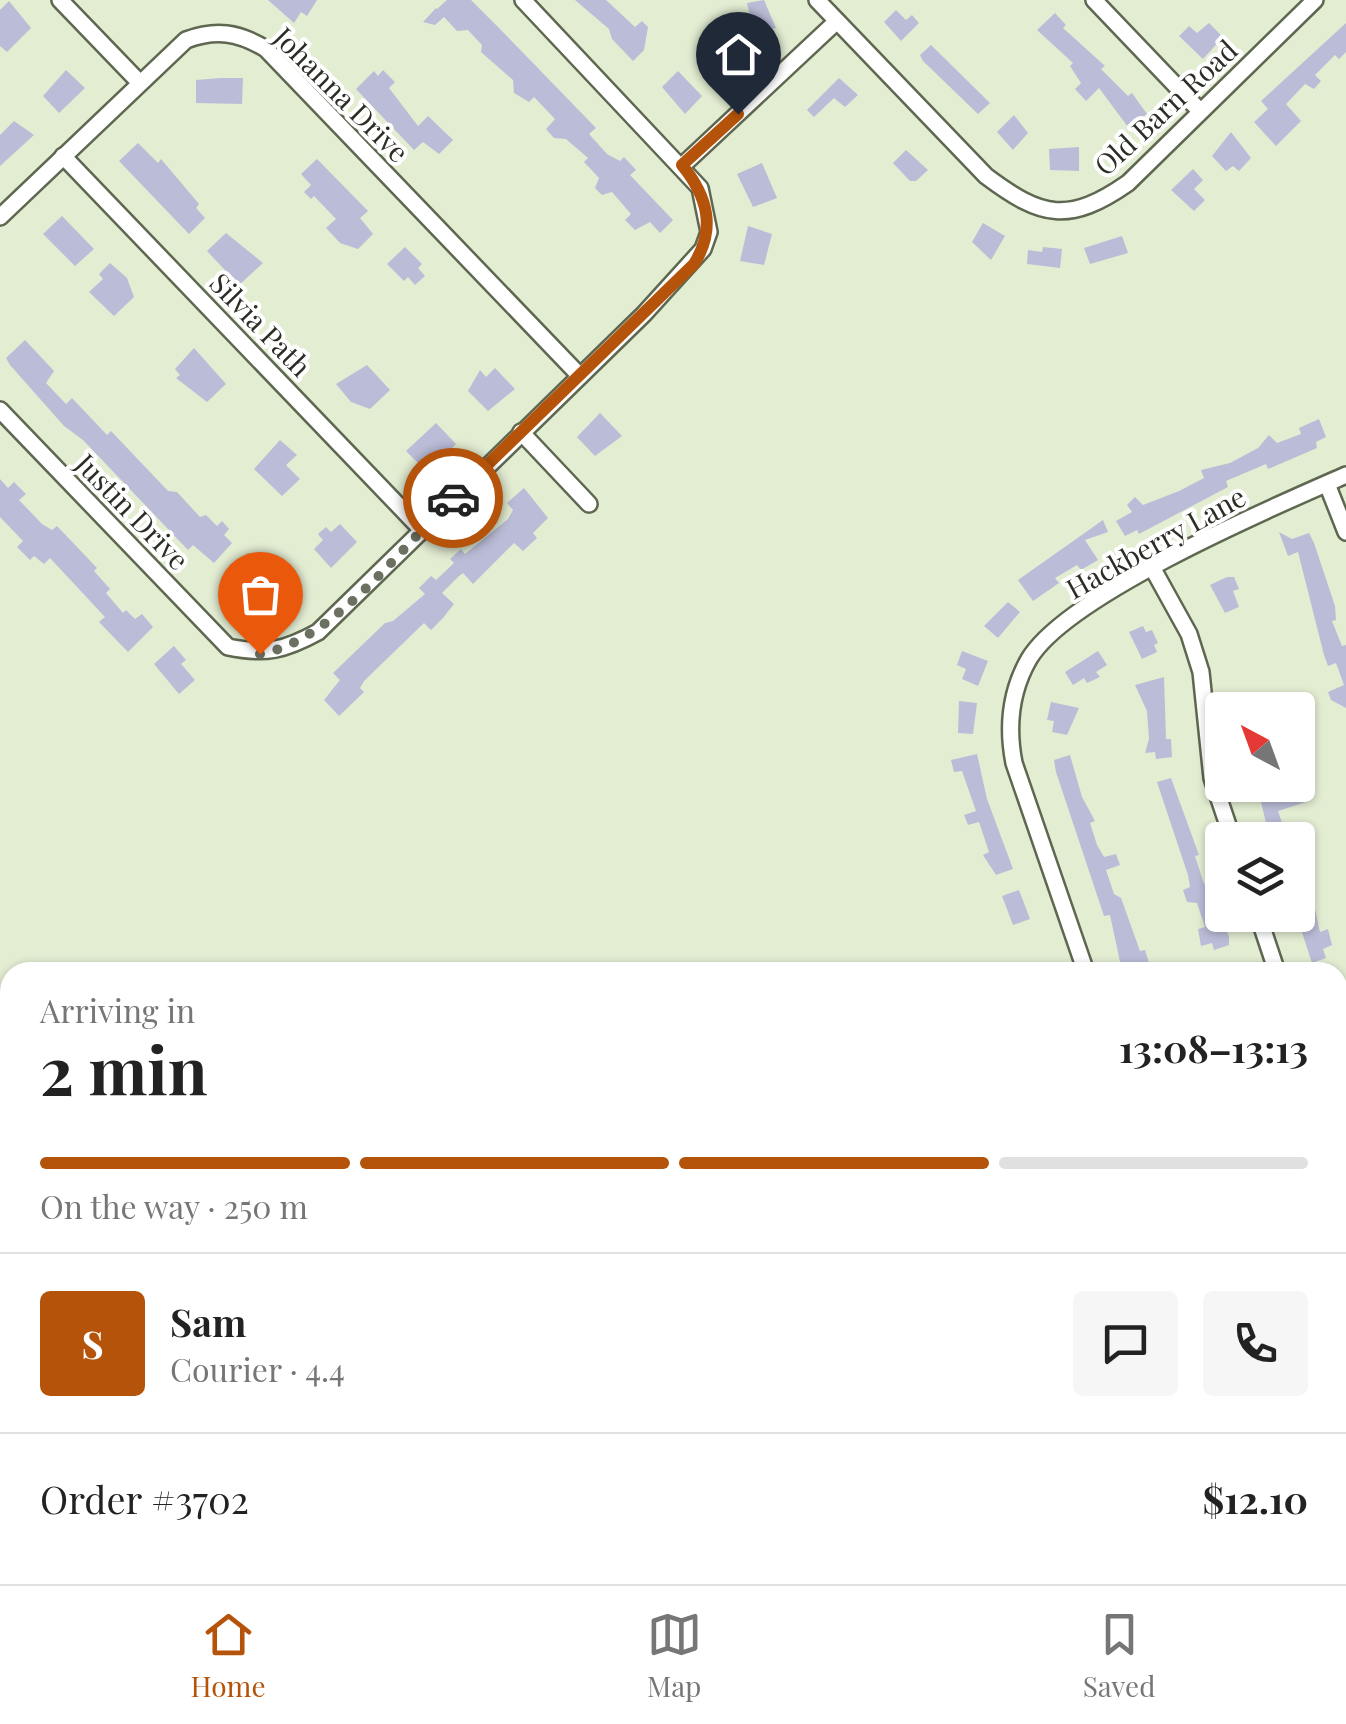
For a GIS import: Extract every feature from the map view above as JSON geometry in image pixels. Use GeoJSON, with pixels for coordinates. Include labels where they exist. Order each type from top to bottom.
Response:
{"type":"FeatureCollection","features":[{"type":"Feature","properties":{"kind":"street"},"geometry":{"type":"LineString","coordinates":[[60,0],[139,82]]}},
{"type":"Feature","properties":{"kind":"street","name":"Justin Drive"},"geometry":{"type":"LineString","coordinates":[[0,410],[228,648],[260,654],[273,652],[318,632],[694,264],[704,249],[707,214],[700,188],[523,0]]}},
{"type":"Feature","properties":{"kind":"street","name":"Old Barn Road"},"geometry":{"type":"LineString","coordinates":[[817,0],[986,176],[1039,208],[1064,212],[1098,204],[1128,183],[1314,0]]}},
{"type":"Feature","properties":{"kind":"street"},"geometry":{"type":"LineString","coordinates":[[1094,0],[1200,111]]}},
{"type":"Feature","properties":{"kind":"street"},"geometry":{"type":"LineString","coordinates":[[682,165],[837,21]]}},
{"type":"Feature","properties":{"kind":"street","name":"Johanna Drive"},"geometry":{"type":"LineString","coordinates":[[0,217],[186,40],[210,31],[245,36],[266,49],[580,376]]}},
{"type":"Feature","properties":{"kind":"street","name":"Silvia Path"},"geometry":{"type":"LineString","coordinates":[[62,156],[421,529]]}},
{"type":"Feature","properties":{"kind":"street"},"geometry":{"type":"LineString","coordinates":[[521,432],[589,504]]}},
{"type":"Feature","properties":{"kind":"street","name":"Hackberry Lane"},"geometry":{"type":"LineString","coordinates":[[1083,962],[1014,763],[1009,734],[1014,694],[1031,655],[1054,630],[1152,569],[1207,538],[1346,476]]}},
{"type":"Feature","properties":{"kind":"street"},"geometry":{"type":"LineString","coordinates":[[1327,484],[1346,532]]}},
{"type":"Feature","properties":{"kind":"street"},"geometry":{"type":"LineString","coordinates":[[1152,569],[1195,653],[1212,778],[1227,822]]}},
{"type":"Feature","properties":{"kind":"street"},"geometry":{"type":"LineString","coordinates":[[1263,932],[1273,962]]}},
{"type":"Feature","properties":{"kind":"building"},"geometry":{"type":"Polygon","coordinates":[[[268,0],[317,0],[307,16],[301,12],[294,23],[268,0]]]}},
{"type":"Feature","properties":{"kind":"building"},"geometry":{"type":"Polygon","coordinates":[[[447,0],[471,0],[596,128],[589,134],[607,154],[620,161],[624,157],[636,170],[630,175],[673,220],[660,233],[650,222],[635,230],[625,220],[631,214],[612,192],[602,195],[595,188],[599,178],[584,162],[588,158],[566,139],[554,138],[546,129],[555,119],[534,97],[529,102],[514,93],[513,80],[481,52],[482,45],[468,30],[457,31],[444,17],[435,25],[423,22],[447,0]]]}},
{"type":"Feature","properties":{"kind":"building"},"geometry":{"type":"Polygon","coordinates":[[[575,0],[606,0],[635,27],[642,21],[648,27],[644,50],[633,61],[612,39],[609,29],[575,0]]]}},
{"type":"Feature","properties":{"kind":"building"},"geometry":{"type":"Polygon","coordinates":[[[764,0],[776,28],[754,33],[747,3],[764,0]]]}},
{"type":"Feature","properties":{"kind":"building"},"geometry":{"type":"Polygon","coordinates":[[[9,1],[31,28],[7,52],[0,46],[0,10],[9,1]]]}},
{"type":"Feature","properties":{"kind":"building"},"geometry":{"type":"Polygon","coordinates":[[[896,10],[906,20],[912,15],[919,23],[901,41],[884,22],[896,10]]]}},
{"type":"Feature","properties":{"kind":"building"},"geometry":{"type":"Polygon","coordinates":[[[1055,13],[1066,25],[1063,28],[1105,66],[1101,69],[1128,96],[1132,93],[1147,114],[1128,127],[1099,88],[1086,101],[1075,89],[1081,83],[1070,66],[1073,63],[1037,30],[1055,13]]]}},
{"type":"Feature","properties":{"kind":"building"},"geometry":{"type":"Polygon","coordinates":[[[1209,23],[1223,37],[1203,59],[1179,36],[1189,26],[1197,33],[1209,23]]]}},
{"type":"Feature","properties":{"kind":"building"},"geometry":{"type":"Polygon","coordinates":[[[1346,23],[1346,52],[1339,59],[1335,55],[1315,75],[1321,81],[1314,89],[1305,84],[1286,104],[1301,121],[1276,146],[1254,122],[1268,109],[1261,101],[1346,23]]]}},
{"type":"Feature","properties":{"kind":"building"},"geometry":{"type":"Polygon","coordinates":[[[931,45],[990,103],[978,114],[923,61],[920,55],[931,45]]]}},
{"type":"Feature","properties":{"kind":"building"},"geometry":{"type":"Polygon","coordinates":[[[66,70],[85,88],[59,113],[43,96],[66,70]]]}},
{"type":"Feature","properties":{"kind":"building"},"geometry":{"type":"Polygon","coordinates":[[[383,70],[395,82],[389,88],[418,126],[428,116],[453,140],[439,154],[423,142],[414,150],[356,89],[374,71],[378,76],[383,70]]]}},
{"type":"Feature","properties":{"kind":"building"},"geometry":{"type":"Polygon","coordinates":[[[678,71],[702,96],[685,114],[662,87],[678,71]]]}},
{"type":"Feature","properties":{"kind":"building"},"geometry":{"type":"Polygon","coordinates":[[[243,78],[242,104],[196,103],[196,80],[243,78]]]}},
{"type":"Feature","properties":{"kind":"building"},"geometry":{"type":"Polygon","coordinates":[[[839,78],[858,95],[845,107],[834,98],[814,117],[807,110],[839,78]]]}},
{"type":"Feature","properties":{"kind":"building"},"geometry":{"type":"Polygon","coordinates":[[[1014,115],[1028,133],[1013,150],[997,132],[1014,115]]]}},
{"type":"Feature","properties":{"kind":"building"},"geometry":{"type":"Polygon","coordinates":[[[14,121],[34,135],[0,166],[0,135],[14,121]]]}},
{"type":"Feature","properties":{"kind":"building"},"geometry":{"type":"Polygon","coordinates":[[[1231,132],[1251,158],[1239,171],[1233,166],[1226,171],[1212,156],[1231,132]]]}},
{"type":"Feature","properties":{"kind":"building"},"geometry":{"type":"Polygon","coordinates":[[[138,143],[158,163],[161,159],[199,204],[196,208],[205,218],[189,234],[119,161],[138,143]]]}},
{"type":"Feature","properties":{"kind":"building"},"geometry":{"type":"Polygon","coordinates":[[[1079,147],[1079,171],[1050,170],[1049,149],[1079,147]]]}},
{"type":"Feature","properties":{"kind":"building"},"geometry":{"type":"Polygon","coordinates":[[[906,150],[928,170],[916,181],[910,181],[893,163],[906,150]]]}},
{"type":"Feature","properties":{"kind":"building"},"geometry":{"type":"Polygon","coordinates":[[[317,159],[368,211],[360,218],[373,234],[358,249],[340,243],[326,228],[336,219],[314,196],[311,199],[304,192],[311,185],[301,174],[317,159]]]}},
{"type":"Feature","properties":{"kind":"building"},"geometry":{"type":"Polygon","coordinates":[[[762,163],[777,198],[753,207],[737,174],[762,163]]]}},
{"type":"Feature","properties":{"kind":"building"},"geometry":{"type":"Polygon","coordinates":[[[1193,169],[1203,180],[1194,189],[1205,200],[1194,211],[1171,190],[1193,169]]]}},
{"type":"Feature","properties":{"kind":"building"},"geometry":{"type":"Polygon","coordinates":[[[62,216],[94,249],[75,266],[43,234],[62,216]]]}},
{"type":"Feature","properties":{"kind":"building"},"geometry":{"type":"Polygon","coordinates":[[[983,223],[1005,236],[991,260],[972,242],[983,223]]]}},
{"type":"Feature","properties":{"kind":"building"},"geometry":{"type":"Polygon","coordinates":[[[748,226],[772,234],[764,265],[740,261],[748,226]]]}},
{"type":"Feature","properties":{"kind":"building"},"geometry":{"type":"Polygon","coordinates":[[[226,233],[263,263],[239,285],[207,251],[226,233]]]}},
{"type":"Feature","properties":{"kind":"building"},"geometry":{"type":"Polygon","coordinates":[[[1122,236],[1128,253],[1090,264],[1084,248],[1122,236]]]}},
{"type":"Feature","properties":{"kind":"building"},"geometry":{"type":"Polygon","coordinates":[[[405,247],[422,264],[418,268],[425,276],[415,285],[408,277],[404,281],[387,264],[405,247]]]}},
{"type":"Feature","properties":{"kind":"building"},"geometry":{"type":"Polygon","coordinates":[[[1043,247],[1062,249],[1060,268],[1027,264],[1028,250],[1042,252],[1043,247]]]}},
{"type":"Feature","properties":{"kind":"building"},"geometry":{"type":"Polygon","coordinates":[[[110,263],[127,278],[134,297],[114,316],[89,292],[103,279],[99,274],[110,263]]]}},
{"type":"Feature","properties":{"kind":"building"},"geometry":{"type":"Polygon","coordinates":[[[25,340],[54,371],[46,383],[66,404],[72,398],[107,435],[111,431],[168,491],[177,492],[200,517],[206,515],[217,526],[222,521],[229,529],[224,535],[232,543],[214,563],[193,545],[188,550],[83,440],[64,426],[10,365],[6,358],[25,340]]]}},
{"type":"Feature","properties":{"kind":"building"},"geometry":{"type":"Polygon","coordinates":[[[194,348],[226,384],[207,402],[176,378],[180,375],[175,369],[194,348]]]}},
{"type":"Feature","properties":{"kind":"building"},"geometry":{"type":"Polygon","coordinates":[[[367,365],[390,390],[370,409],[351,402],[336,384],[367,365]]]}},
{"type":"Feature","properties":{"kind":"building"},"geometry":{"type":"Polygon","coordinates":[[[495,368],[515,389],[488,411],[468,391],[480,370],[486,377],[495,368]]]}},
{"type":"Feature","properties":{"kind":"building"},"geometry":{"type":"Polygon","coordinates":[[[600,413],[622,436],[595,456],[577,437],[600,413]]]}},
{"type":"Feature","properties":{"kind":"building"},"geometry":{"type":"Polygon","coordinates":[[[1319,419],[1326,437],[1316,442],[1317,448],[1268,469],[1266,464],[1226,481],[1228,487],[1139,534],[1137,530],[1125,536],[1116,521],[1132,512],[1127,505],[1135,497],[1143,505],[1179,491],[1204,478],[1201,470],[1230,463],[1258,448],[1269,435],[1277,443],[1301,434],[1299,428],[1319,419]]]}},
{"type":"Feature","properties":{"kind":"building"},"geometry":{"type":"Polygon","coordinates":[[[436,423],[456,444],[433,468],[423,458],[418,463],[406,451],[436,423]]]}},
{"type":"Feature","properties":{"kind":"building"},"geometry":{"type":"Polygon","coordinates":[[[280,440],[297,455],[286,465],[300,479],[282,496],[254,469],[280,440]]]}},
{"type":"Feature","properties":{"kind":"building"},"geometry":{"type":"Polygon","coordinates":[[[0,479],[8,488],[14,482],[26,494],[19,500],[42,524],[52,530],[57,526],[97,568],[94,571],[110,589],[106,593],[123,613],[126,610],[135,619],[142,614],[153,627],[128,652],[99,622],[105,617],[50,558],[44,564],[34,556],[30,560],[17,547],[23,541],[0,517],[0,479]]]}},
{"type":"Feature","properties":{"kind":"building"},"geometry":{"type":"Polygon","coordinates":[[[524,488],[548,518],[533,533],[537,538],[523,551],[514,543],[473,584],[463,573],[458,577],[442,593],[454,604],[443,618],[431,630],[424,623],[364,681],[360,688],[364,692],[339,716],[324,700],[340,680],[333,673],[385,623],[393,621],[425,594],[419,588],[431,576],[436,580],[454,563],[450,559],[461,549],[465,554],[508,519],[513,510],[507,503],[524,488]]]}},
{"type":"Feature","properties":{"kind":"building"},"geometry":{"type":"Polygon","coordinates":[[[1103,520],[1108,532],[1085,540],[1098,560],[1081,570],[1077,565],[1055,578],[1059,583],[1033,601],[1018,580],[1103,520]]]}},
{"type":"Feature","properties":{"kind":"building"},"geometry":{"type":"Polygon","coordinates":[[[340,524],[357,542],[331,568],[314,549],[323,540],[318,534],[326,527],[331,532],[340,524]]]}},
{"type":"Feature","properties":{"kind":"building"},"geometry":{"type":"Polygon","coordinates":[[[1279,532],[1292,539],[1309,533],[1314,543],[1335,606],[1336,620],[1332,621],[1342,646],[1346,645],[1346,708],[1331,700],[1328,692],[1344,685],[1336,663],[1328,666],[1324,655],[1298,552],[1288,556],[1279,532]]]}},
{"type":"Feature","properties":{"kind":"building"},"geometry":{"type":"Polygon","coordinates":[[[245,573],[271,596],[251,615],[228,588],[245,573]]]}},
{"type":"Feature","properties":{"kind":"building"},"geometry":{"type":"Polygon","coordinates":[[[1234,577],[1239,589],[1233,591],[1239,607],[1225,613],[1210,585],[1234,577]]]}},
{"type":"Feature","properties":{"kind":"building"},"geometry":{"type":"Polygon","coordinates":[[[1008,602],[1020,612],[998,638],[984,626],[1008,602]]]}},
{"type":"Feature","properties":{"kind":"building"},"geometry":{"type":"Polygon","coordinates":[[[1143,626],[1146,632],[1152,630],[1158,643],[1154,645],[1157,652],[1142,659],[1129,632],[1143,626]]]}},
{"type":"Feature","properties":{"kind":"building"},"geometry":{"type":"Polygon","coordinates":[[[174,646],[186,660],[181,664],[195,680],[179,694],[154,664],[174,646]]]}},
{"type":"Feature","properties":{"kind":"building"},"geometry":{"type":"Polygon","coordinates":[[[962,651],[988,661],[978,686],[962,679],[966,669],[957,665],[962,651]]]}},
{"type":"Feature","properties":{"kind":"building"},"geometry":{"type":"Polygon","coordinates":[[[1098,651],[1107,665],[1096,672],[1100,677],[1087,683],[1084,678],[1073,685],[1065,672],[1098,651]]]}},
{"type":"Feature","properties":{"kind":"building"},"geometry":{"type":"Polygon","coordinates":[[[1164,677],[1166,739],[1171,739],[1172,757],[1156,759],[1155,752],[1145,753],[1149,739],[1147,711],[1135,685],[1164,677]]]}},
{"type":"Feature","properties":{"kind":"building"},"geometry":{"type":"Polygon","coordinates":[[[959,701],[977,703],[973,734],[958,733],[959,701]]]}},
{"type":"Feature","properties":{"kind":"building"},"geometry":{"type":"Polygon","coordinates":[[[1051,702],[1079,708],[1067,735],[1052,732],[1054,721],[1047,720],[1051,702]]]}},
{"type":"Feature","properties":{"kind":"building"},"geometry":{"type":"Polygon","coordinates":[[[977,754],[987,799],[1013,869],[996,875],[983,855],[989,852],[979,822],[968,825],[964,815],[976,811],[962,771],[954,772],[951,760],[977,754]]]}},
{"type":"Feature","properties":{"kind":"building"},"geometry":{"type":"Polygon","coordinates":[[[1070,755],[1082,797],[1095,821],[1090,823],[1097,845],[1104,857],[1116,854],[1120,865],[1106,870],[1114,894],[1121,898],[1140,951],[1145,950],[1149,962],[1120,962],[1110,915],[1104,916],[1054,760],[1070,755]]]}},
{"type":"Feature","properties":{"kind":"building"},"geometry":{"type":"Polygon","coordinates":[[[1171,778],[1199,855],[1195,856],[1205,885],[1205,927],[1197,903],[1187,902],[1183,890],[1190,887],[1188,875],[1157,782],[1171,778]]]}},
{"type":"Feature","properties":{"kind":"building"},"geometry":{"type":"Polygon","coordinates":[[[1261,802],[1306,802],[1278,811],[1282,822],[1266,822],[1261,802]]]}},
{"type":"Feature","properties":{"kind":"building"},"geometry":{"type":"Polygon","coordinates":[[[1019,890],[1030,919],[1013,925],[1002,896],[1019,890]]]}},
{"type":"Feature","properties":{"kind":"building"},"geometry":{"type":"Polygon","coordinates":[[[1315,909],[1320,932],[1328,929],[1332,945],[1323,949],[1326,958],[1312,962],[1302,932],[1315,932],[1315,909]]]}},
{"type":"Feature","properties":{"kind":"building"},"geometry":{"type":"Polygon","coordinates":[[[1198,929],[1227,932],[1229,945],[1214,950],[1212,943],[1201,946],[1198,929]]]}},
{"type":"Feature","properties":{"kind":"way so far"},"geometry":{"type":"LineString","coordinates":[[260,654],[286,650],[318,632],[453,498]]}},
{"type":"Feature","properties":{"kind":"route"},"geometry":{"type":"LineString","coordinates":[[453,498],[694,264],[704,249],[707,214],[700,188],[682,165],[738,114]]}}]}
